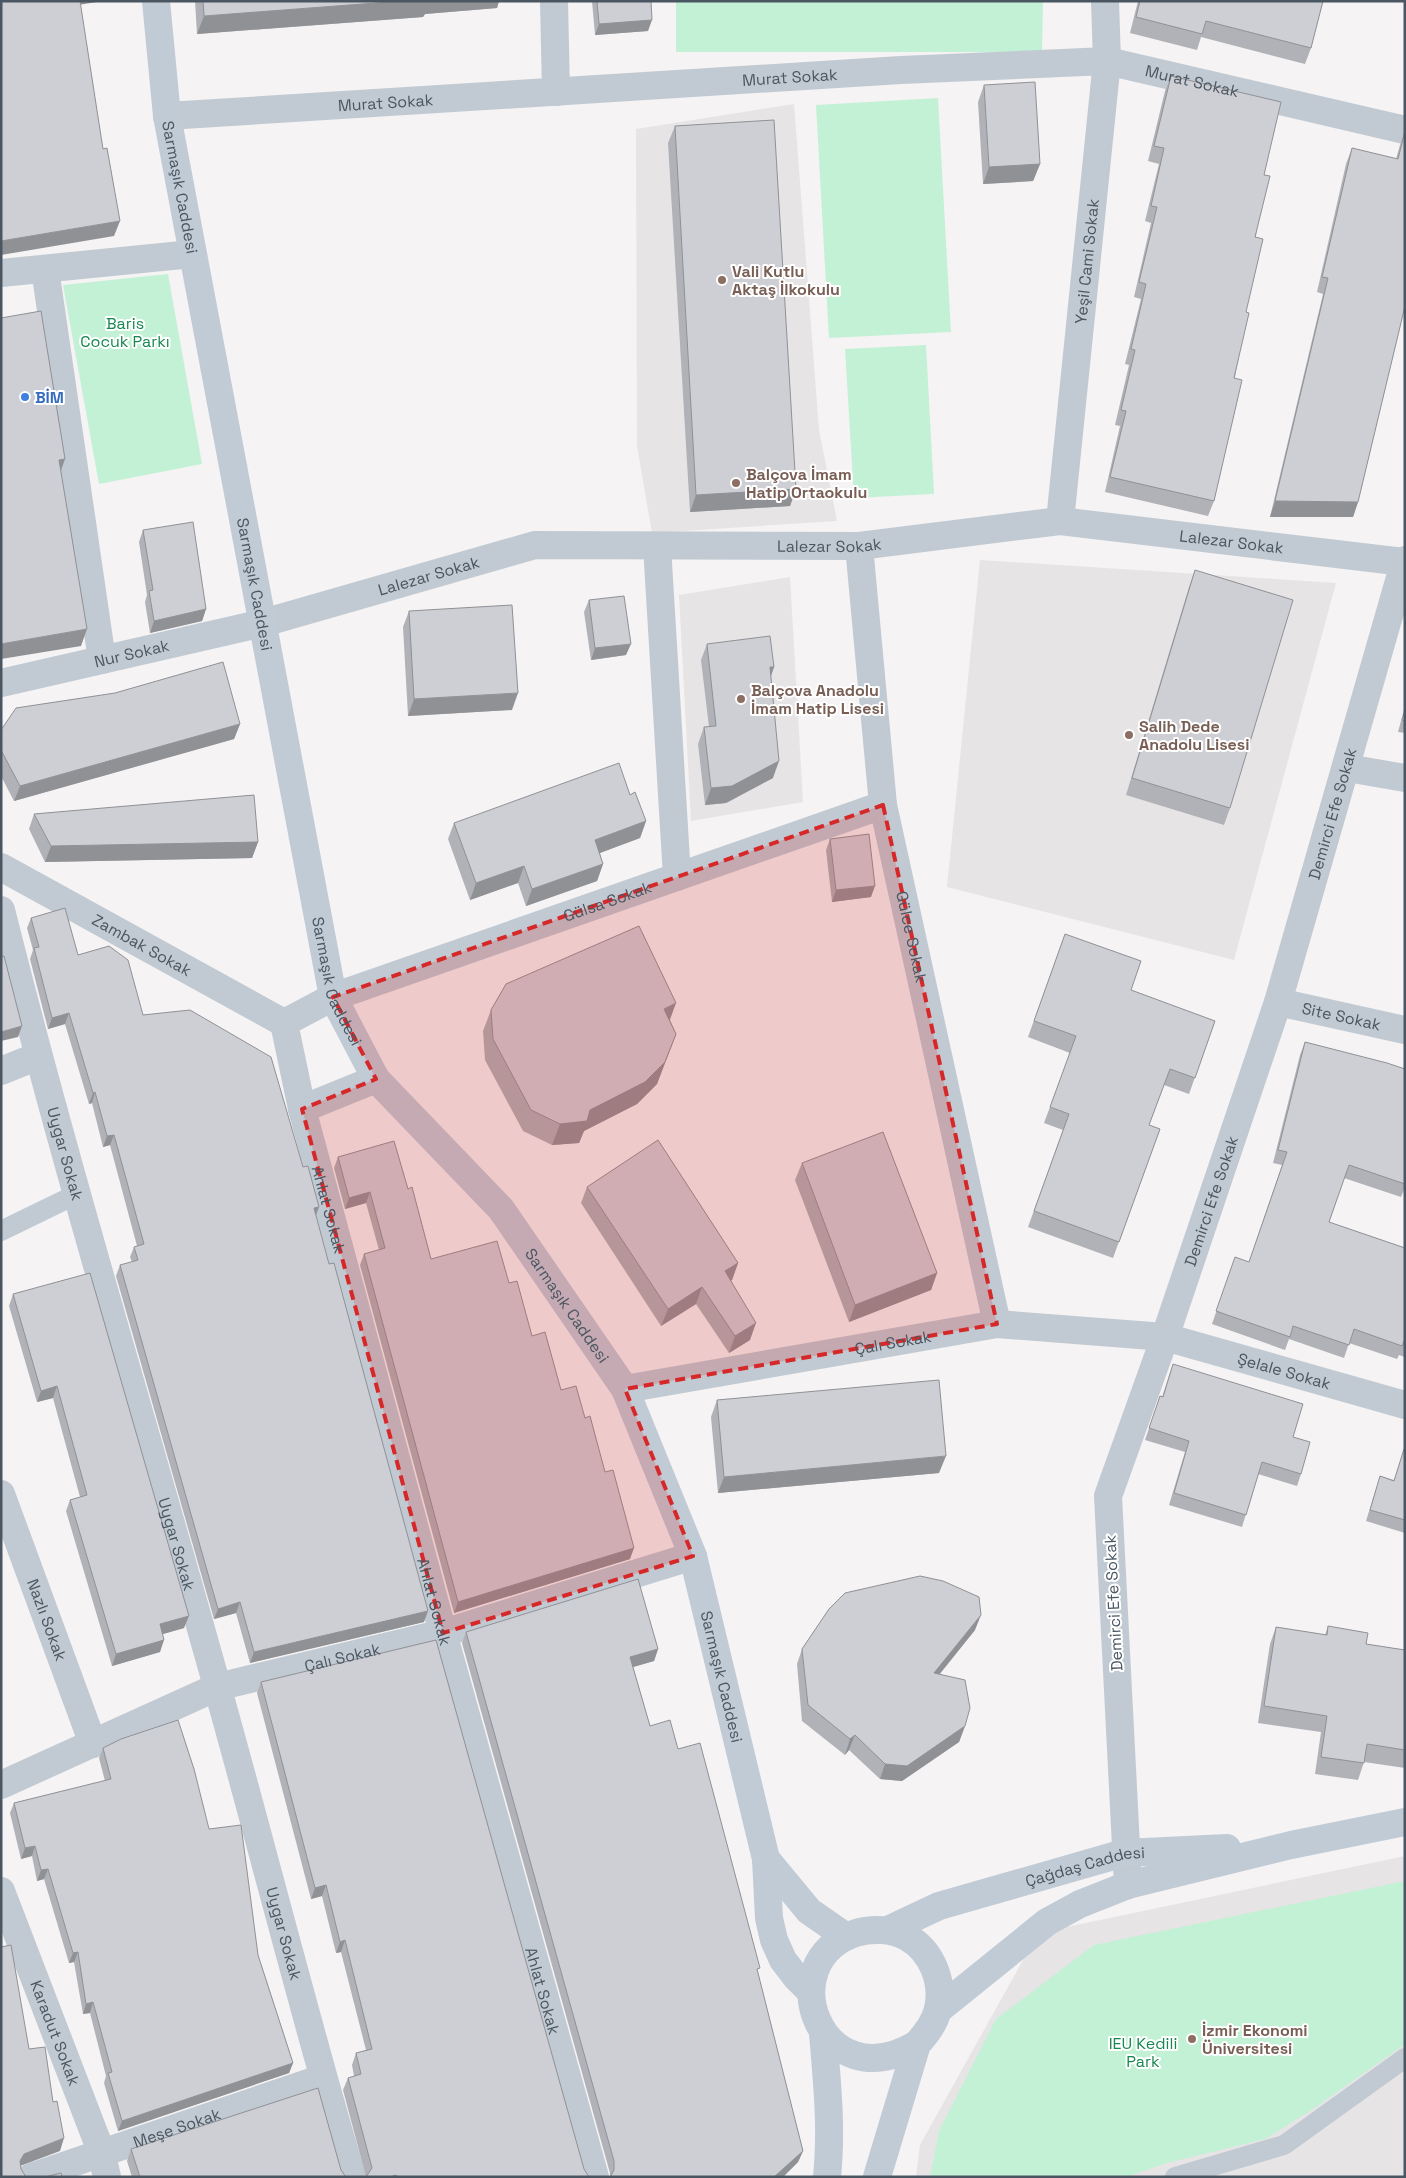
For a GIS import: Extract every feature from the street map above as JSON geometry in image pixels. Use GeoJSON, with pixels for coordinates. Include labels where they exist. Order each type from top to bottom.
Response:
{"type":"FeatureCollection","features":[{"type":"Feature","properties":{"kind":"main road","name":"Sarmaşık Caddesi"},"geometry":{"type":"LineString","coordinates":[[156,1],[167,116],[334,997],[376,1078],[500,1209],[625,1389],[693,1556],[766,1858],[769,1918],[774,1940],[783,1960],[810,1991]]}},
{"type":"Feature","properties":{"kind":"main road","name":"Çağdaş Caddesi"},"geometry":{"type":"LineString","coordinates":[[938,2010],[1046,1922],[1080,1904],[1128,1885],[1291,1845],[1405,1822]]}},
{"type":"Feature","properties":{"kind":"main road","name":"Çağdaş Caddesi"},"geometry":{"type":"LineString","coordinates":[[888,1930],[939,1906],[1124,1853],[1291,1845]]}},
{"type":"Feature","properties":{"kind":"main road","name":"Sarmaşık Caddesi"},"geometry":{"type":"LineString","coordinates":[[766,1858],[809,1911],[845,1936]]}},
{"type":"Feature","properties":{"kind":"main road","name":"Çağdaş Caddesi"},"geometry":{"type":"LineString","coordinates":[[823,2033],[840,2049],[859,2057],[879,2059],[899,2055],[916,2044],[930,2029],[938,2010],[940,1989],[935,1969],[924,1951],[907,1938],[888,1930],[866,1930],[845,1936],[828,1950],[815,1969],[810,1991],[814,2013],[823,2033],[830,2115],[830,2147],[827,2177]]}},
{"type":"Feature","properties":{"kind":"main road","name":"Çağdaş Caddesi"},"geometry":{"type":"LineString","coordinates":[[877,2177],[916,2044]]}},
{"type":"Feature","properties":{"kind":"street"},"geometry":{"type":"LineString","coordinates":[[554,1],[556,92]]}},
{"type":"Feature","properties":{"kind":"street","name":"Yeşil Cami Sokak"},"geometry":{"type":"LineString","coordinates":[[1060,522],[1107,61],[1104,1]]}},
{"type":"Feature","properties":{"kind":"street","name":"Murat Sokak"},"geometry":{"type":"LineString","coordinates":[[167,116],[902,70],[1107,61],[1405,130]]}},
{"type":"Feature","properties":{"kind":"street"},"geometry":{"type":"LineString","coordinates":[[1,273],[192,254]]}},
{"type":"Feature","properties":{"kind":"street"},"geometry":{"type":"LineString","coordinates":[[44,269],[102,660]]}},
{"type":"Feature","properties":{"kind":"street","name":"Lalezar Sokak"},"geometry":{"type":"LineString","coordinates":[[263,624],[535,545],[859,546],[1060,522],[1404,561]]}},
{"type":"Feature","properties":{"kind":"street"},"geometry":{"type":"LineString","coordinates":[[657,546],[677,877]]}},
{"type":"Feature","properties":{"kind":"street","name":"Gülce Sokak"},"geometry":{"type":"LineString","coordinates":[[859,546],[883,805],[997,1324]]}},
{"type":"Feature","properties":{"kind":"street","name":"Demirci Efe Sokak"},"geometry":{"type":"LineString","coordinates":[[1128,1885],[1124,1853],[1108,1496],[1165,1337],[1278,1002],[1347,768],[1404,561]]}},
{"type":"Feature","properties":{"kind":"street","name":"Nur Sokak"},"geometry":{"type":"LineString","coordinates":[[1,683],[263,624]]}},
{"type":"Feature","properties":{"kind":"street"},"geometry":{"type":"LineString","coordinates":[[1347,768],[1405,778]]}},
{"type":"Feature","properties":{"kind":"street","name":"Gülsa Sokak"},"geometry":{"type":"LineString","coordinates":[[284,1023],[334,997],[883,805]]}},
{"type":"Feature","properties":{"kind":"street","name":"Zambak Sokak"},"geometry":{"type":"LineString","coordinates":[[1,867],[284,1023]]}},
{"type":"Feature","properties":{"kind":"street","name":"Uygar Sokak"},"geometry":{"type":"LineString","coordinates":[[1,910],[38,1056],[217,1687],[323,2078],[352,2177]]}},
{"type":"Feature","properties":{"kind":"street","name":"Site Sokak"},"geometry":{"type":"LineString","coordinates":[[1278,1002],[1405,1030]]}},
{"type":"Feature","properties":{"kind":"street","name":"Ahlat Sokak"},"geometry":{"type":"LineString","coordinates":[[284,1023],[302,1109],[443,1633],[596,2177]]}},
{"type":"Feature","properties":{"kind":"street"},"geometry":{"type":"LineString","coordinates":[[1,1071],[38,1056]]}},
{"type":"Feature","properties":{"kind":"street"},"geometry":{"type":"LineString","coordinates":[[302,1109],[376,1078]]}},
{"type":"Feature","properties":{"kind":"street","name":"Çalı Sokak"},"geometry":{"type":"LineString","coordinates":[[625,1389],[997,1324],[1165,1337]]}},
{"type":"Feature","properties":{"kind":"street","name":"Şelale Sokak"},"geometry":{"type":"LineString","coordinates":[[1165,1337],[1405,1405]]}},
{"type":"Feature","properties":{"kind":"street","name":"Nazlı Sokak"},"geometry":{"type":"LineString","coordinates":[[1,1494],[93,1744]]}},
{"type":"Feature","properties":{"kind":"street","name":"Çalı Sokak"},"geometry":{"type":"LineString","coordinates":[[1,1784],[217,1687],[443,1633],[693,1556]]}},
{"type":"Feature","properties":{"kind":"street","name":"Karadut Sokak"},"geometry":{"type":"LineString","coordinates":[[1,1891],[104,2164]]}},
{"type":"Feature","properties":{"kind":"street","name":"Meşe Sokak"},"geometry":{"type":"LineString","coordinates":[[31,2177],[104,2164],[323,2078]]}},
{"type":"Feature","properties":{"kind":"lane"},"geometry":{"type":"LineString","coordinates":[[1,1231],[78,1194]]}},
{"type":"Feature","properties":{"kind":"lane"},"geometry":{"type":"LineString","coordinates":[[1175,2177],[1284,2145],[1405,2058]]}},
{"type":"Feature","properties":{"kind":"highlighted area"},"geometry":{"type":"Polygon","coordinates":[[[883,805],[997,1324],[625,1389],[693,1556],[443,1633],[302,1109],[376,1079],[333,997],[883,805]]]}},
{"type":"Feature","properties":{"kind":"shaded area","name":"Vali Kutlu Aktaş İlkokulu"},"geometry":{"type":"Polygon","coordinates":[[[794,104],[819,430],[837,521],[652,533],[637,446],[636,129],[794,104]]]}},
{"type":"Feature","properties":{"kind":"shaded area","name":"Salih Dede Anadolu Lisesi"},"geometry":{"type":"Polygon","coordinates":[[[980,560],[1336,583],[1234,960],[947,887],[980,560]]]}},
{"type":"Feature","properties":{"kind":"shaded area","name":"Balçova Anadolu İmam Hatip Lisesi"},"geometry":{"type":"Polygon","coordinates":[[[790,577],[803,802],[691,821],[679,595],[790,577]]]}},
{"type":"Feature","properties":{"kind":"shaded area","name":"IEU Kedili Park"},"geometry":{"type":"Polygon","coordinates":[[[1405,1856],[1405,2177],[916,2177],[920,2145],[1038,1933],[1405,1856]]]}},
{"type":"Feature","properties":{"kind":"green space"},"geometry":{"type":"Polygon","coordinates":[[[676,1],[1043,1],[1042,52],[676,52],[676,1]]]}},
{"type":"Feature","properties":{"kind":"green space"},"geometry":{"type":"Polygon","coordinates":[[[938,98],[951,332],[829,338],[816,105],[938,98]]]}},
{"type":"Feature","properties":{"kind":"green space","name":"Baris Cocuk Parkı"},"geometry":{"type":"Polygon","coordinates":[[[168,274],[202,464],[99,484],[63,285],[168,274]]]}},
{"type":"Feature","properties":{"kind":"green space"},"geometry":{"type":"Polygon","coordinates":[[[926,345],[934,494],[854,498],[845,349],[926,345]]]}},
{"type":"Feature","properties":{"kind":"green space","name":"IEU Kedili Park"},"geometry":{"type":"Polygon","coordinates":[[[1405,1881],[1405,2044],[1313,2109],[1265,2139],[1167,2163],[1126,2177],[930,2177],[939,2131],[996,2019],[1094,1945],[1405,1881]]]}},
{"type":"Feature","properties":{"kind":"building"},"geometry":{"type":"Polygon","coordinates":[[[1,1],[80,1],[103,149],[107,148],[120,221],[1,241],[1,1]]]}},
{"type":"Feature","properties":{"kind":"building"},"geometry":{"type":"Polygon","coordinates":[[[203,1],[402,1],[204,16],[203,1]]]}},
{"type":"Feature","properties":{"kind":"building"},"geometry":{"type":"Polygon","coordinates":[[[597,1],[651,1],[652,20],[599,24],[597,1]]]}},
{"type":"Feature","properties":{"kind":"building"},"geometry":{"type":"Polygon","coordinates":[[[1140,1],[1323,1],[1311,48],[1206,21],[1202,34],[1136,17],[1140,1]]]}},
{"type":"Feature","properties":{"kind":"building"},"geometry":{"type":"Polygon","coordinates":[[[1171,76],[1281,102],[1264,175],[1270,176],[1255,237],[1263,239],[1246,312],[1249,313],[1234,378],[1242,380],[1214,501],[1110,477],[1126,411],[1121,410],[1135,350],[1131,349],[1146,284],[1139,282],[1157,207],[1151,206],[1164,148],[1154,146],[1171,76]]]}},
{"type":"Feature","properties":{"kind":"building"},"geometry":{"type":"Polygon","coordinates":[[[1035,82],[1040,164],[989,167],[984,85],[1035,82]]]}},
{"type":"Feature","properties":{"kind":"building"},"geometry":{"type":"Polygon","coordinates":[[[774,120],[796,489],[696,495],[675,126],[774,120]]]}},
{"type":"Feature","properties":{"kind":"building"},"geometry":{"type":"Polygon","coordinates":[[[1405,131],[1405,306],[1358,502],[1275,501],[1328,278],[1322,277],[1352,148],[1398,159],[1405,131]]]}},
{"type":"Feature","properties":{"kind":"building"},"geometry":{"type":"Polygon","coordinates":[[[41,311],[65,459],[59,460],[87,629],[1,644],[1,318],[41,311]]]}},
{"type":"Feature","properties":{"kind":"building"},"geometry":{"type":"Polygon","coordinates":[[[193,522],[206,609],[154,621],[149,591],[153,590],[143,530],[193,522]]]}},
{"type":"Feature","properties":{"kind":"building","name":"Salih Dede Anadolu Lisesi"},"geometry":{"type":"Polygon","coordinates":[[[1195,570],[1293,600],[1230,808],[1132,778],[1195,570]]]}},
{"type":"Feature","properties":{"kind":"building"},"geometry":{"type":"Polygon","coordinates":[[[624,596],[631,644],[595,648],[589,600],[624,596]]]}},
{"type":"Feature","properties":{"kind":"building"},"geometry":{"type":"Polygon","coordinates":[[[512,605],[518,693],[414,699],[409,611],[512,605]]]}},
{"type":"Feature","properties":{"kind":"building"},"geometry":{"type":"Polygon","coordinates":[[[770,636],[774,667],[770,667],[779,761],[732,786],[711,788],[704,727],[716,726],[707,644],[770,636]]]}},
{"type":"Feature","properties":{"kind":"building"},"geometry":{"type":"Polygon","coordinates":[[[223,662],[240,724],[20,786],[1,750],[1,730],[16,708],[115,693],[223,662]]]}},
{"type":"Feature","properties":{"kind":"building"},"geometry":{"type":"Polygon","coordinates":[[[619,763],[630,795],[635,792],[646,821],[595,840],[603,864],[532,889],[524,866],[476,883],[454,823],[619,763]]]}},
{"type":"Feature","properties":{"kind":"building"},"geometry":{"type":"Polygon","coordinates":[[[254,795],[258,842],[51,846],[34,814],[254,795]]]}},
{"type":"Feature","properties":{"kind":"building"},"geometry":{"type":"Polygon","coordinates":[[[869,834],[875,886],[836,890],[830,839],[869,834]]]}},
{"type":"Feature","properties":{"kind":"building"},"geometry":{"type":"Polygon","coordinates":[[[65,908],[78,955],[109,946],[128,960],[143,1015],[190,1010],[271,1057],[303,1167],[308,1166],[319,1207],[314,1208],[329,1264],[334,1263],[428,1611],[254,1652],[240,1602],[218,1609],[120,1265],[138,1260],[134,1247],[144,1244],[114,1135],[107,1136],[95,1092],[93,1093],[69,1013],[52,1018],[34,948],[39,947],[31,918],[65,908]]]}},
{"type":"Feature","properties":{"kind":"building"},"geometry":{"type":"Polygon","coordinates":[[[639,926],[676,1003],[664,1009],[676,1034],[665,1062],[645,1082],[590,1110],[587,1121],[560,1124],[531,1110],[493,1039],[491,1010],[506,984],[639,926]]]}},
{"type":"Feature","properties":{"kind":"building"},"geometry":{"type":"Polygon","coordinates":[[[1065,934],[1141,961],[1131,990],[1215,1021],[1195,1078],[1170,1069],[1149,1125],[1160,1129],[1119,1242],[1034,1211],[1069,1114],[1050,1107],[1076,1036],[1034,1021],[1065,934]]]}},
{"type":"Feature","properties":{"kind":"building"},"geometry":{"type":"Polygon","coordinates":[[[4,956],[22,1026],[1,1032],[1,957],[4,956]]]}},
{"type":"Feature","properties":{"kind":"building"},"geometry":{"type":"Polygon","coordinates":[[[1305,1042],[1405,1069],[1405,1184],[1349,1165],[1329,1222],[1405,1248],[1405,1342],[1402,1346],[1354,1329],[1349,1345],[1293,1326],[1290,1337],[1216,1311],[1235,1257],[1249,1262],[1287,1152],[1278,1150],[1305,1042]]]}},
{"type":"Feature","properties":{"kind":"building"},"geometry":{"type":"Polygon","coordinates":[[[883,1132],[937,1273],[855,1305],[802,1163],[883,1132]]]}},
{"type":"Feature","properties":{"kind":"building"},"geometry":{"type":"Polygon","coordinates":[[[658,1140],[738,1263],[725,1271],[756,1323],[735,1336],[702,1287],[668,1309],[587,1187],[658,1140]]]}},
{"type":"Feature","properties":{"kind":"building"},"geometry":{"type":"Polygon","coordinates":[[[394,1141],[408,1189],[412,1187],[431,1259],[497,1241],[509,1283],[517,1281],[532,1336],[545,1332],[561,1390],[576,1386],[585,1418],[590,1416],[605,1472],[613,1470],[634,1548],[458,1602],[364,1254],[385,1248],[370,1192],[349,1198],[338,1157],[394,1141]]]}},
{"type":"Feature","properties":{"kind":"building"},"geometry":{"type":"Polygon","coordinates":[[[90,1273],[189,1616],[160,1624],[164,1640],[116,1654],[70,1500],[87,1495],[57,1386],[41,1391],[13,1294],[90,1273]]]}},
{"type":"Feature","properties":{"kind":"building"},"geometry":{"type":"Polygon","coordinates":[[[1173,1364],[1303,1404],[1293,1437],[1310,1442],[1301,1474],[1262,1462],[1246,1515],[1174,1493],[1189,1441],[1149,1428],[1160,1396],[1163,1397],[1173,1364]]]}},
{"type":"Feature","properties":{"kind":"building"},"geometry":{"type":"Polygon","coordinates":[[[939,1380],[946,1456],[724,1477],[717,1400],[939,1380]]]}},
{"type":"Feature","properties":{"kind":"building"},"geometry":{"type":"Polygon","coordinates":[[[1404,1449],[1405,1520],[1370,1510],[1380,1476],[1394,1481],[1404,1449]]]}},
{"type":"Feature","properties":{"kind":"building"},"geometry":{"type":"Polygon","coordinates":[[[920,1576],[943,1581],[979,1597],[981,1615],[934,1673],[965,1680],[970,1708],[965,1726],[907,1766],[885,1764],[855,1735],[850,1739],[808,1705],[802,1649],[829,1609],[845,1593],[920,1576]]]}},
{"type":"Feature","properties":{"kind":"building"},"geometry":{"type":"Polygon","coordinates":[[[638,1579],[658,1649],[630,1657],[650,1726],[670,1720],[678,1749],[700,1743],[760,1968],[757,1969],[803,2151],[774,2177],[610,2177],[614,2170],[614,2161],[466,1632],[638,1579]]]}},
{"type":"Feature","properties":{"kind":"building"},"geometry":{"type":"Polygon","coordinates":[[[1328,1626],[1368,1633],[1366,1644],[1405,1650],[1405,1750],[1367,1744],[1364,1763],[1321,1757],[1327,1716],[1264,1706],[1276,1627],[1327,1635],[1328,1626]]]}},
{"type":"Feature","properties":{"kind":"building"},"geometry":{"type":"Polygon","coordinates":[[[436,1640],[584,2169],[589,2177],[397,2177],[396,2175],[390,2177],[366,2177],[372,2168],[348,2078],[361,2074],[356,2053],[372,2049],[345,1940],[340,1942],[326,1885],[315,1888],[261,1682],[436,1640]]]}},
{"type":"Feature","properties":{"kind":"building"},"geometry":{"type":"Polygon","coordinates":[[[178,1720],[194,1769],[209,1829],[241,1825],[258,1955],[293,2063],[122,2121],[108,2073],[112,2072],[93,2002],[86,2004],[78,1952],[73,1953],[48,1869],[41,1870],[35,1846],[25,1848],[14,1803],[111,1779],[103,1748],[121,1739],[178,1720]]]}},
{"type":"Feature","properties":{"kind":"building"},"geometry":{"type":"Polygon","coordinates":[[[11,1945],[29,2049],[45,2047],[53,2102],[57,2101],[64,2138],[24,2154],[20,2161],[21,2169],[26,2177],[1,2177],[1,1947],[11,1945]]]}},
{"type":"Feature","properties":{"kind":"building"},"geometry":{"type":"Polygon","coordinates":[[[318,2088],[341,2170],[346,2177],[140,2177],[131,2149],[318,2088]]]}},
{"type":"Feature","properties":{"kind":"building"},"geometry":{"type":"Polygon","coordinates":[[[61,2173],[62,2177],[45,2177],[61,2173]]]}},
{"type":"Feature","properties":{"kind":"place","name":"Vali Kutlu Aktaş İlkokulu"},"geometry":{"type":"Point","coordinates":[722,280]}},
{"type":"Feature","properties":{"kind":"place","name":"BİM"},"geometry":{"type":"Point","coordinates":[25,397]}},
{"type":"Feature","properties":{"kind":"place","name":"Balçova İmam Hatip Ortaokulu"},"geometry":{"type":"Point","coordinates":[736,483]}},
{"type":"Feature","properties":{"kind":"place","name":"Balçova Anadolu İmam Hatip Lisesi"},"geometry":{"type":"Point","coordinates":[741,699]}},
{"type":"Feature","properties":{"kind":"place","name":"Salih Dede Anadolu Lisesi"},"geometry":{"type":"Point","coordinates":[1129,735]}},
{"type":"Feature","properties":{"kind":"place","name":"İzmir Ekonomi Üniversitesi"},"geometry":{"type":"Point","coordinates":[1192,2039]}}]}
